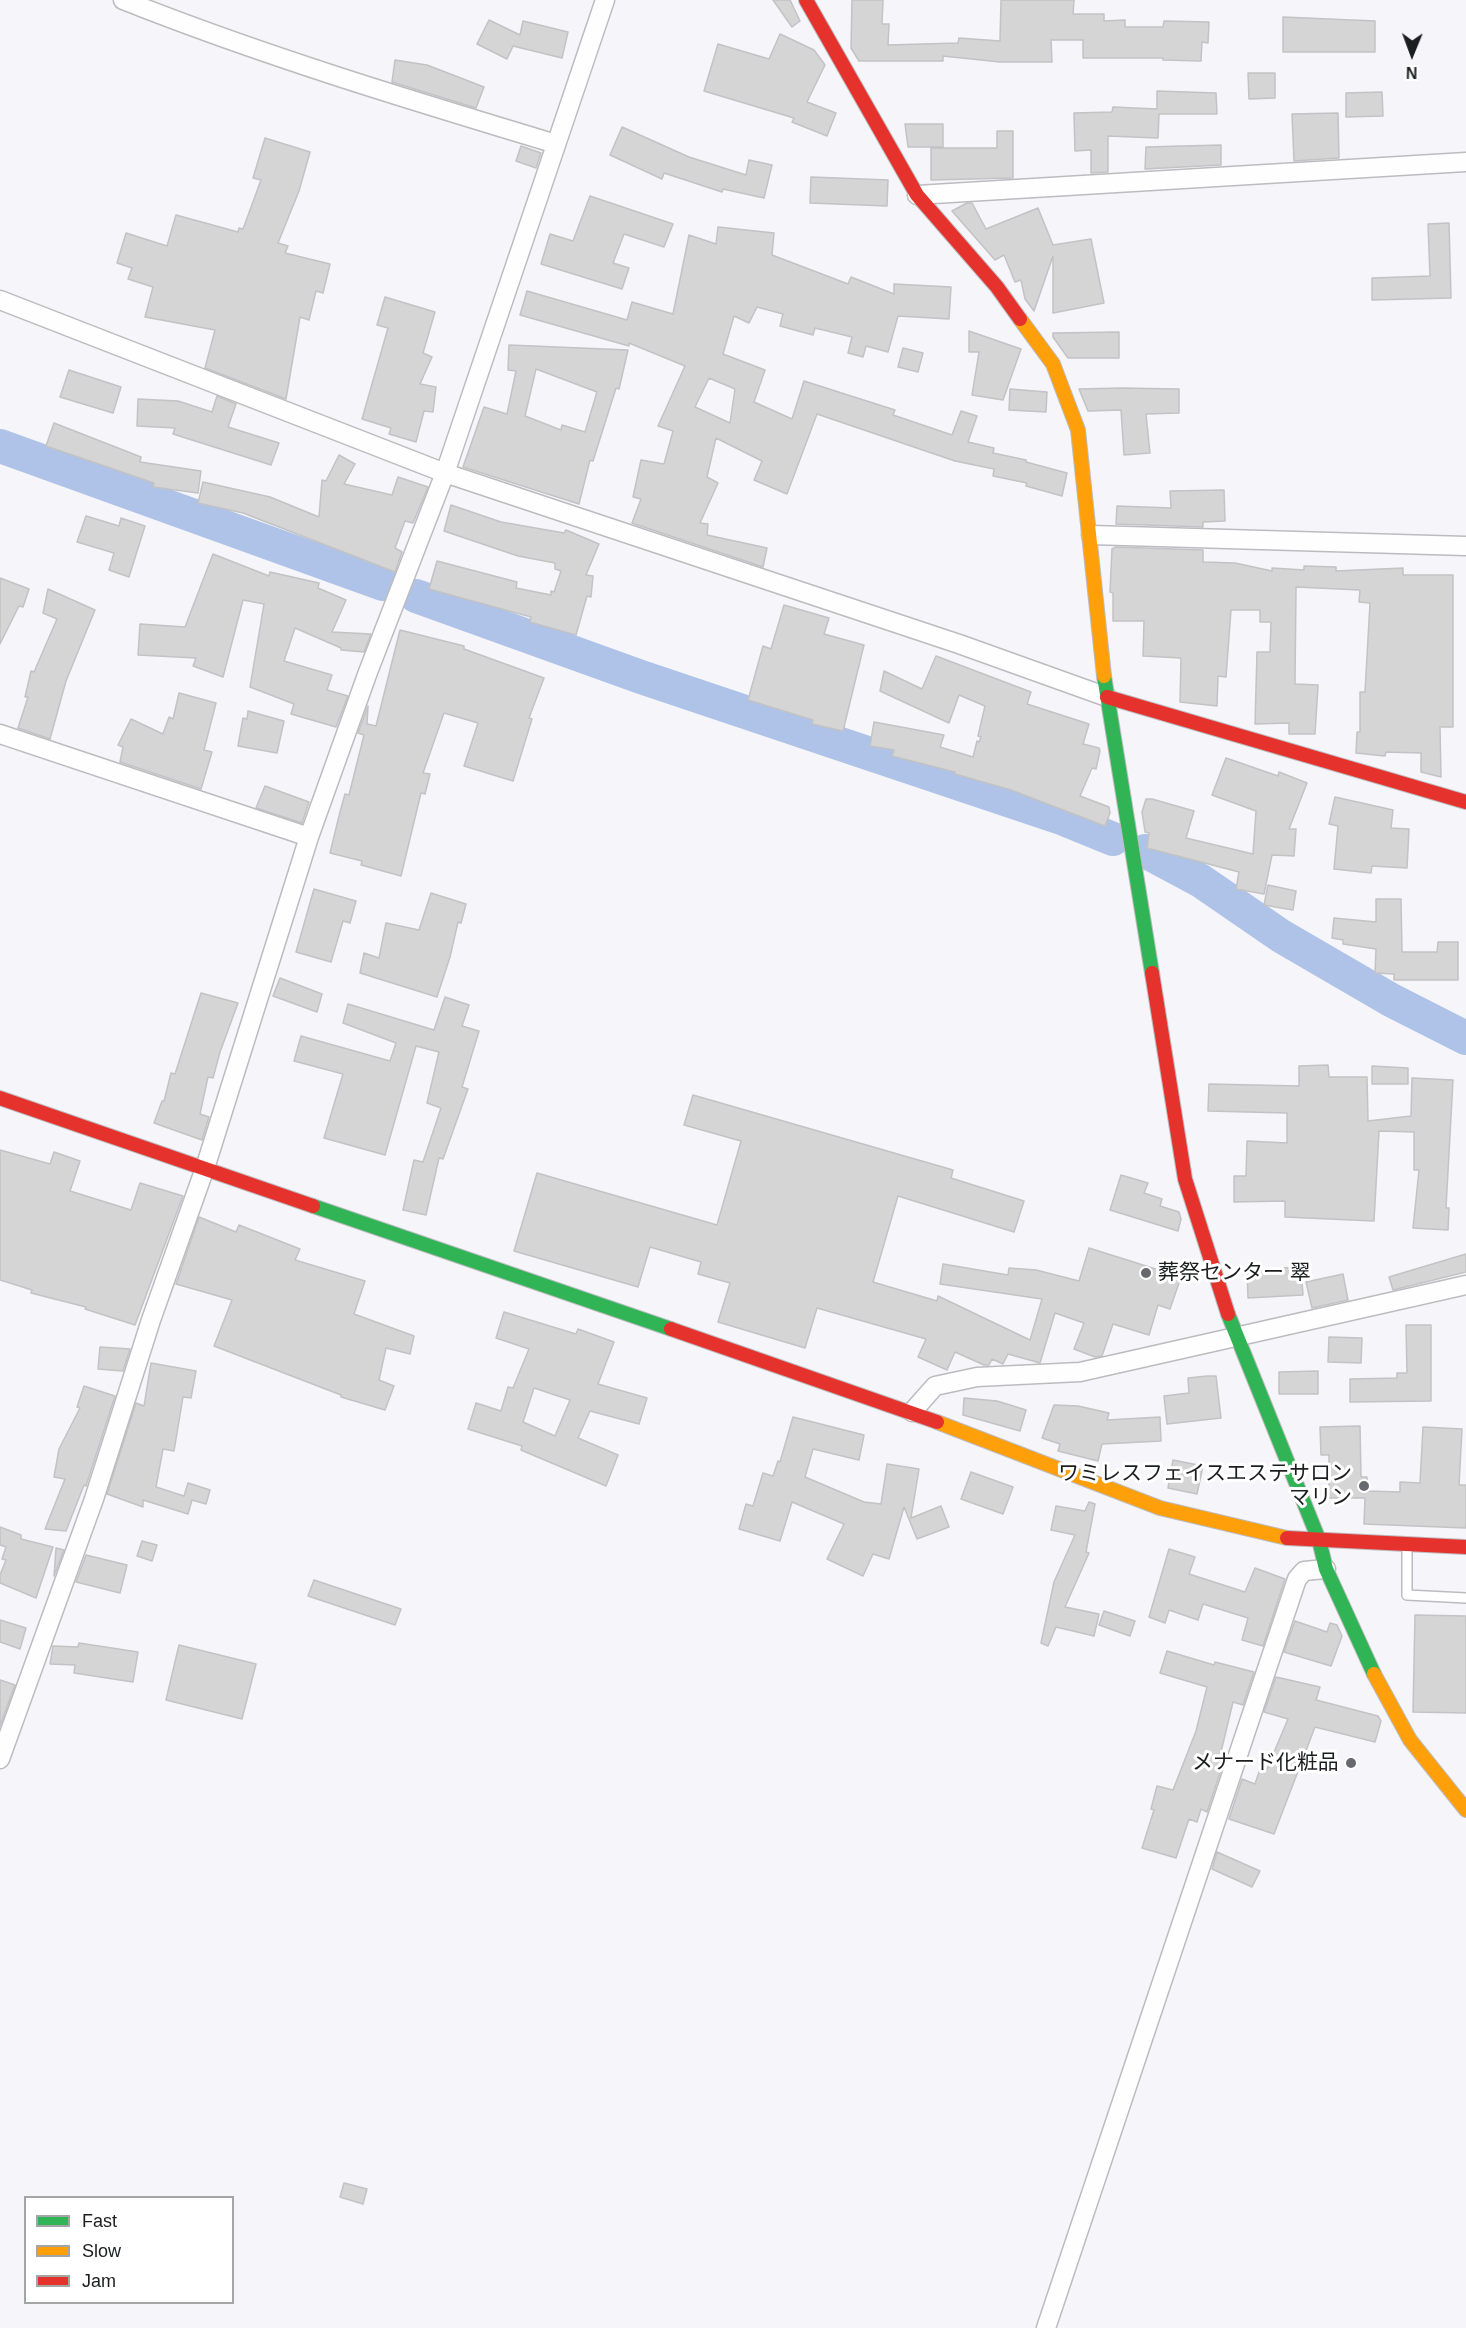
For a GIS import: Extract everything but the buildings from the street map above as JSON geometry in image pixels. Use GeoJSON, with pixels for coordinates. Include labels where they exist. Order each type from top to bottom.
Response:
{"type":"FeatureCollection","features":[{"type":"Feature","properties":{"kind":"street"},"geometry":{"type":"LineString","coordinates":[[123,0],[185,25],[360,85],[556,144]]}},
{"type":"Feature","properties":{"kind":"street"},"geometry":{"type":"LineString","coordinates":[[0,1759],[94,1499],[151,1320],[205,1168],[309,837],[368,672],[446,474],[605,0]]}},
{"type":"Feature","properties":{"kind":"street"},"geometry":{"type":"LineString","coordinates":[[806,0],[917,195],[997,287],[1053,364],[1078,430],[1091,535],[1095,610],[1107,697],[1185,1179],[1235,1335],[1319,1540],[1326,1569],[1354,1625],[1381,1690],[1410,1740],[1466,1810]]}},
{"type":"Feature","properties":{"kind":"street"},"geometry":{"type":"LineString","coordinates":[[917,195],[1466,162]]}},
{"type":"Feature","properties":{"kind":"street"},"geometry":{"type":"LineString","coordinates":[[0,300],[446,474],[959,644],[1107,697],[1466,802]]}},
{"type":"Feature","properties":{"kind":"street"},"geometry":{"type":"LineString","coordinates":[[1091,535],[1466,546]]}},
{"type":"Feature","properties":{"kind":"street"},"geometry":{"type":"LineString","coordinates":[[0,734],[309,837]]}},
{"type":"Feature","properties":{"kind":"street"},"geometry":{"type":"LineString","coordinates":[[0,1098],[912,1412],[1160,1508],[1288,1538],[1466,1547]]}},
{"type":"Feature","properties":{"kind":"street"},"geometry":{"type":"LineString","coordinates":[[912,1412],[935,1386],[977,1377],[1080,1372],[1235,1335],[1466,1285]]}},
{"type":"Feature","properties":{"kind":"street"},"geometry":{"type":"LineString","coordinates":[[1046,2328],[1298,1579],[1304,1571],[1326,1569]]}},
{"type":"Feature","properties":{"kind":"lane"},"geometry":{"type":"LineString","coordinates":[[1407,1544],[1407,1595],[1466,1598]]}},
{"type":"Feature","properties":{"kind":"waterway"},"geometry":{"type":"LineString","coordinates":[[0,446],[383,584]]}},
{"type":"Feature","properties":{"kind":"waterway"},"geometry":{"type":"LineString","coordinates":[[416,596],[641,677],[1064,819],[1113,839]]}},
{"type":"Feature","properties":{"kind":"waterway"},"geometry":{"type":"LineString","coordinates":[[1145,851],[1201,881],[1281,936],[1391,1000],[1466,1038]]}},
{"type":"Feature","properties":{"kind":"traffic: fast"},"geometry":{"type":"LineString","coordinates":[[1104,676],[1152,973]]}},
{"type":"Feature","properties":{"kind":"traffic: fast"},"geometry":{"type":"LineString","coordinates":[[313,1206],[671,1329]]}},
{"type":"Feature","properties":{"kind":"traffic: fast"},"geometry":{"type":"LineString","coordinates":[[1228,1314],[1319,1540],[1326,1569],[1374,1674]]}},
{"type":"Feature","properties":{"kind":"traffic: slow"},"geometry":{"type":"LineString","coordinates":[[1020,319],[1053,364],[1078,430],[1104,676]]}},
{"type":"Feature","properties":{"kind":"traffic: slow"},"geometry":{"type":"LineString","coordinates":[[937,1422],[1160,1508],[1287,1538]]}},
{"type":"Feature","properties":{"kind":"traffic: slow"},"geometry":{"type":"LineString","coordinates":[[1374,1674],[1410,1740],[1466,1810]]}},
{"type":"Feature","properties":{"kind":"traffic: jam"},"geometry":{"type":"LineString","coordinates":[[806,0],[917,195],[997,287],[1020,319]]}},
{"type":"Feature","properties":{"kind":"traffic: jam"},"geometry":{"type":"LineString","coordinates":[[1107,697],[1466,802]]}},
{"type":"Feature","properties":{"kind":"traffic: jam"},"geometry":{"type":"LineString","coordinates":[[1152,973],[1185,1179],[1228,1314]]}},
{"type":"Feature","properties":{"kind":"traffic: jam"},"geometry":{"type":"LineString","coordinates":[[0,1098],[313,1206]]}},
{"type":"Feature","properties":{"kind":"traffic: jam"},"geometry":{"type":"LineString","coordinates":[[671,1329],[937,1422]]}},
{"type":"Feature","properties":{"kind":"traffic: jam"},"geometry":{"type":"LineString","coordinates":[[1287,1538],[1466,1547]]}},
{"type":"Feature","properties":{"kind":"place","name":"葬祭センター 翠"},"geometry":{"type":"Point","coordinates":[1146,1273]}},
{"type":"Feature","properties":{"kind":"place","name":"ワミレスフェイスエステサロン マリン"},"geometry":{"type":"Point","coordinates":[1364,1486]}},
{"type":"Feature","properties":{"kind":"place","name":"メナード化粧品"},"geometry":{"type":"Point","coordinates":[1351,1763]}}]}
